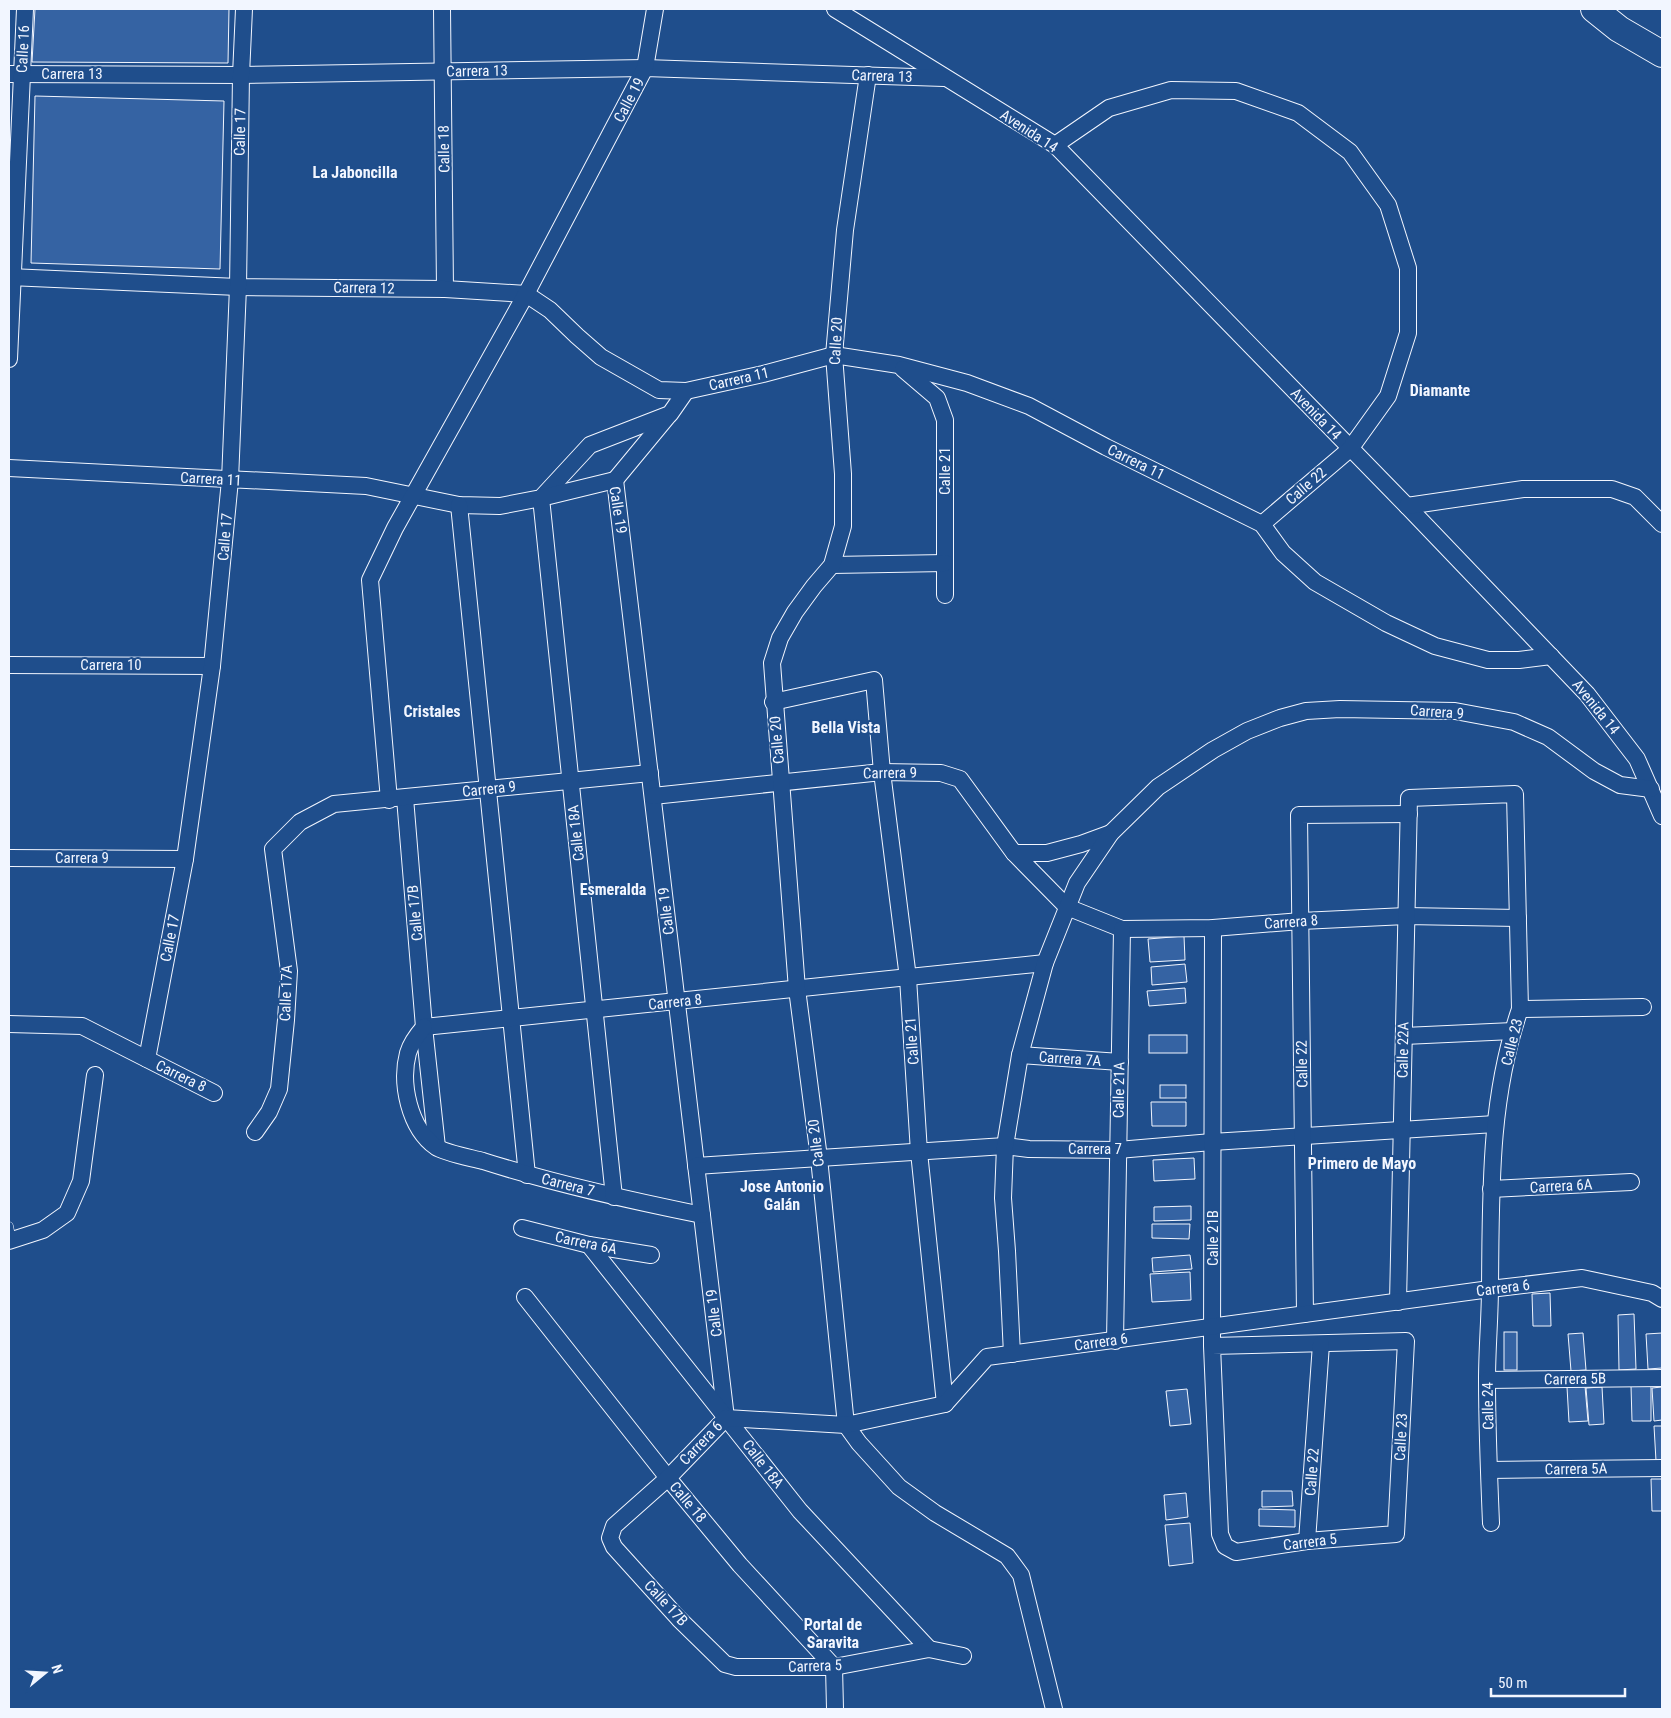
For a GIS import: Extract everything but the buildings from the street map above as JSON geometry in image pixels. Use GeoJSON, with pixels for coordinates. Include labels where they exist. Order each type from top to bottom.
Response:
{"type":"FeatureCollection","features":[{"type":"Feature","properties":{"kind":"highway"},"geometry":{"type":"LineString","coordinates":[[1594,9],[1619,29],[1662,54]]}},
{"type":"Feature","properties":{"kind":"street","name":"Calle 16"},"geometry":{"type":"LineString","coordinates":[[9,359],[16,74],[25,9]]}},
{"type":"Feature","properties":{"kind":"street","name":"Calle 17"},"geometry":{"type":"LineString","coordinates":[[147,1060],[185,859],[212,666],[230,480],[238,287],[241,75],[244,9]]}},
{"type":"Feature","properties":{"kind":"street","name":"Calle 18"},"geometry":{"type":"LineString","coordinates":[[442,9],[445,289]]}},
{"type":"Feature","properties":{"kind":"street","name":"Calle 19"},"geometry":{"type":"LineString","coordinates":[[389,800],[370,580],[395,528],[526,294],[646,68],[655,9]]}},
{"type":"Feature","properties":{"kind":"street","name":"Avenida 14"},"geometry":{"type":"LineString","coordinates":[[835,9],[1055,146],[1407,506],[1587,694],[1637,759],[1662,816]]}},
{"type":"Feature","properties":{"kind":"street","name":"Carrera 13"},"geometry":{"type":"LineString","coordinates":[[16,74],[241,75],[646,68],[945,78]]}},
{"type":"Feature","properties":{"kind":"street","name":"Calle 20"},"geometry":{"type":"LineString","coordinates":[[846,1424],[818,1158],[797,989],[772,664],[780,638],[814,586],[832,565],[843,526],[843,474],[834,355],[845,230],[868,75]]}},
{"type":"Feature","properties":{"kind":"street","name":"Calle 22"},"geometry":{"type":"LineString","coordinates":[[1055,146],[1108,108],[1171,90],[1236,91],[1298,113],[1350,152],[1388,205],[1408,268],[1408,333],[1388,396],[1350,449],[1262,524]]}},
{"type":"Feature","properties":{"kind":"street","name":"Carrera 12"},"geometry":{"type":"LineString","coordinates":[[11,277],[238,287],[445,289],[526,294]]}},
{"type":"Feature","properties":{"kind":"street"},"geometry":{"type":"LineString","coordinates":[[526,294],[550,310],[602,357],[630,374],[659,390],[686,391]]}},
{"type":"Feature","properties":{"kind":"street","name":"Carrera 11"},"geometry":{"type":"LineString","coordinates":[[686,391],[763,374],[834,355],[899,366],[967,383],[1029,406],[1106,447],[1262,524],[1283,553],[1315,582],[1386,623],[1435,646],[1488,660],[1519,660],[1551,656]]}},
{"type":"Feature","properties":{"kind":"street","name":"Calle 21"},"geometry":{"type":"LineString","coordinates":[[899,366],[937,398],[945,420],[945,595]]}},
{"type":"Feature","properties":{"kind":"street"},"geometry":{"type":"LineString","coordinates":[[615,480],[670,414],[686,391]]}},
{"type":"Feature","properties":{"kind":"street"},"geometry":{"type":"LineString","coordinates":[[541,498],[590,444],[670,414]]}},
{"type":"Feature","properties":{"kind":"street","name":"Carrera 11"},"geometry":{"type":"LineString","coordinates":[[9,468],[366,486],[459,505]]}},
{"type":"Feature","properties":{"kind":"street","name":"Calle 19"},"geometry":{"type":"LineString","coordinates":[[459,505],[500,506],[615,480],[726,1418]]}},
{"type":"Feature","properties":{"kind":"street"},"geometry":{"type":"LineString","coordinates":[[1407,506],[1523,489],[1612,489],[1635,497],[1662,524]]}},
{"type":"Feature","properties":{"kind":"street","name":"Calle 18A"},"geometry":{"type":"LineString","coordinates":[[541,498],[614,1197]]}},
{"type":"Feature","properties":{"kind":"street"},"geometry":{"type":"LineString","coordinates":[[459,505],[527,1175]]}},
{"type":"Feature","properties":{"kind":"street"},"geometry":{"type":"LineString","coordinates":[[832,565],[945,563]]}},
{"type":"Feature","properties":{"kind":"street","name":"Carrera 10"},"geometry":{"type":"LineString","coordinates":[[9,665],[212,666]]}},
{"type":"Feature","properties":{"kind":"street","name":"Calle 21"},"geometry":{"type":"LineString","coordinates":[[774,702],[874,680],[882,772],[908,978],[919,1152],[945,1404]]}},
{"type":"Feature","properties":{"kind":"street","name":"Carrera 9"},"geometry":{"type":"LineString","coordinates":[[1111,833],[1158,787],[1213,750],[1247,731],[1280,718],[1306,711],[1350,709],[1455,711],[1514,722],[1548,737],[1594,771],[1620,785],[1651,789]]}},
{"type":"Feature","properties":{"kind":"street","name":"Carrera 9"},"geometry":{"type":"LineString","coordinates":[[653,796],[882,772],[941,773],[960,779],[1014,853],[1067,907]]}},
{"type":"Feature","properties":{"kind":"street","name":"Carrera 9"},"geometry":{"type":"LineString","coordinates":[[273,848],[300,822],[334,804],[650,773]]}},
{"type":"Feature","properties":{"kind":"street","name":"Calle 23"},"geometry":{"type":"LineString","coordinates":[[1409,806],[1515,794],[1520,1009],[1512,1031],[1494,1124],[1490,1289]]}},
{"type":"Feature","properties":{"kind":"street","name":"Calle 17B"},"geometry":{"type":"LineString","coordinates":[[405,798],[424,1028]]}},
{"type":"Feature","properties":{"kind":"street","name":"Calle 22"},"geometry":{"type":"LineString","coordinates":[[1305,1314],[1299,815],[1409,806]]}},
{"type":"Feature","properties":{"kind":"street","name":"Calle 22A"},"geometry":{"type":"LineString","coordinates":[[1398,1302],[1409,806]]}},
{"type":"Feature","properties":{"kind":"street"},"geometry":{"type":"LineString","coordinates":[[1014,853],[1047,853],[1081,844],[1111,833]]}},
{"type":"Feature","properties":{"kind":"street"},"geometry":{"type":"LineString","coordinates":[[1012,1354],[1003,1198],[1005,1146],[1020,1056],[1046,963],[1067,907],[1077,883],[1111,833]]}},
{"type":"Feature","properties":{"kind":"street","name":"Calle 17A"},"geometry":{"type":"LineString","coordinates":[[255,1132],[269,1112],[280,1089],[286,1020],[289,971],[273,848]]}},
{"type":"Feature","properties":{"kind":"street","name":"Carrera 9"},"geometry":{"type":"LineString","coordinates":[[9,858],[185,859]]}},
{"type":"Feature","properties":{"kind":"street","name":"Carrera 8"},"geometry":{"type":"LineString","coordinates":[[1067,907],[1122,929],[1213,928],[1301,921],[1406,916],[1518,918]]}},
{"type":"Feature","properties":{"kind":"street","name":"Calle 21B"},"geometry":{"type":"LineString","coordinates":[[1213,928],[1212,1346],[1220,1534],[1225,1546]]}},
{"type":"Feature","properties":{"kind":"street","name":"Calle 21A"},"geometry":{"type":"LineString","coordinates":[[1115,1340],[1122,929]]}},
{"type":"Feature","properties":{"kind":"street","name":"Carrera 8"},"geometry":{"type":"LineString","coordinates":[[424,1028],[1046,963]]}},
{"type":"Feature","properties":{"kind":"street"},"geometry":{"type":"LineString","coordinates":[[1520,1009],[1643,1007]]}},
{"type":"Feature","properties":{"kind":"street","name":"Carrera 8"},"geometry":{"type":"LineString","coordinates":[[9,1024],[82,1026],[214,1093]]}},
{"type":"Feature","properties":{"kind":"street"},"geometry":{"type":"LineString","coordinates":[[424,1028],[436,1147]]}},
{"type":"Feature","properties":{"kind":"street"},"geometry":{"type":"LineString","coordinates":[[424,1028],[415,1038],[408,1053],[404,1080],[410,1111],[421,1131],[436,1147]]}},
{"type":"Feature","properties":{"kind":"street"},"geometry":{"type":"LineString","coordinates":[[1404,1036],[1512,1031]]}},
{"type":"Feature","properties":{"kind":"street","name":"Carrera 7A"},"geometry":{"type":"LineString","coordinates":[[1020,1056],[1120,1062]]}},
{"type":"Feature","properties":{"kind":"street"},"geometry":{"type":"LineString","coordinates":[[10,1236],[43,1230],[67,1213],[81,1181],[95,1075]]}},
{"type":"Feature","properties":{"kind":"street","name":"Carrera 7"},"geometry":{"type":"LineString","coordinates":[[696,1166],[1005,1146],[1029,1149],[1118,1150],[1494,1124]]}},
{"type":"Feature","properties":{"kind":"street","name":"Carrera 7"},"geometry":{"type":"LineString","coordinates":[[436,1147],[527,1175],[614,1197],[702,1215]]}},
{"type":"Feature","properties":{"kind":"street","name":"Carrera 6A"},"geometry":{"type":"LineString","coordinates":[[1491,1189],[1632,1182]]}},
{"type":"Feature","properties":{"kind":"street","name":"Carrera 6A"},"geometry":{"type":"LineString","coordinates":[[522,1228],[589,1245],[651,1255]]}},
{"type":"Feature","properties":{"kind":"street","name":"Calle 18A"},"geometry":{"type":"LineString","coordinates":[[589,1245],[800,1511],[929,1649]]}},
{"type":"Feature","properties":{"kind":"street","name":"Carrera 6"},"geometry":{"type":"LineString","coordinates":[[610,1538],[614,1526],[668,1478],[726,1418],[846,1424],[945,1404],[987,1357],[1582,1278],[1652,1293],[1662,1299]]}},
{"type":"Feature","properties":{"kind":"street","name":"Calle 24"},"geometry":{"type":"LineString","coordinates":[[1490,1289],[1487,1380],[1491,1524]]}},
{"type":"Feature","properties":{"kind":"street","name":"Calle 18"},"geometry":{"type":"LineString","coordinates":[[525,1297],[668,1478],[740,1565],[834,1667]]}},
{"type":"Feature","properties":{"kind":"street","name":"Calle 23"},"geometry":{"type":"LineString","coordinates":[[1321,1344],[1406,1341],[1396,1534]]}},
{"type":"Feature","properties":{"kind":"street"},"geometry":{"type":"LineString","coordinates":[[1212,1346],[1321,1344]]}},
{"type":"Feature","properties":{"kind":"street","name":"Calle 22"},"geometry":{"type":"LineString","coordinates":[[1307,1541],[1321,1344]]}},
{"type":"Feature","properties":{"kind":"street","name":"Carrera 5B"},"geometry":{"type":"LineString","coordinates":[[1487,1380],[1662,1378]]}},
{"type":"Feature","properties":{"kind":"street"},"geometry":{"type":"LineString","coordinates":[[846,1424],[859,1443],[899,1487],[935,1513],[1007,1556],[1020,1575],[1054,1709]]}},
{"type":"Feature","properties":{"kind":"street","name":"Carrera 5A"},"geometry":{"type":"LineString","coordinates":[[1489,1470],[1662,1468]]}},
{"type":"Feature","properties":{"kind":"street","name":"Carrera 5"},"geometry":{"type":"LineString","coordinates":[[1225,1546],[1236,1552],[1307,1541],[1396,1534]]}},
{"type":"Feature","properties":{"kind":"street","name":"Calle 17B"},"geometry":{"type":"LineString","coordinates":[[610,1538],[614,1547],[679,1619],[725,1664]]}},
{"type":"Feature","properties":{"kind":"street","name":"Carrera 5"},"geometry":{"type":"LineString","coordinates":[[725,1664],[736,1667],[834,1667],[929,1649],[963,1656]]}},
{"type":"Feature","properties":{"kind":"street"},"geometry":{"type":"LineString","coordinates":[[834,1667],[835,1709]]}},
{"type":"Feature","properties":{"kind":"district","name":"La Jaboncilla"},"geometry":{"type":"Point","coordinates":[355,172]}},
{"type":"Feature","properties":{"kind":"district","name":"Diamante"},"geometry":{"type":"Point","coordinates":[1440,390]}},
{"type":"Feature","properties":{"kind":"district","name":"Cristales"},"geometry":{"type":"Point","coordinates":[432,711]}},
{"type":"Feature","properties":{"kind":"district","name":"Bella Vista"},"geometry":{"type":"Point","coordinates":[846,727]}},
{"type":"Feature","properties":{"kind":"district","name":"Esmeralda"},"geometry":{"type":"Point","coordinates":[613,889]}},
{"type":"Feature","properties":{"kind":"district","name":"Primero de Mayo"},"geometry":{"type":"Point","coordinates":[1362,1163]}},
{"type":"Feature","properties":{"kind":"district","name":"Jose Antonio Galán"},"geometry":{"type":"Point","coordinates":[782,1195]}},
{"type":"Feature","properties":{"kind":"district","name":"Portal de Saravita"},"geometry":{"type":"Point","coordinates":[833,1633]}}]}
